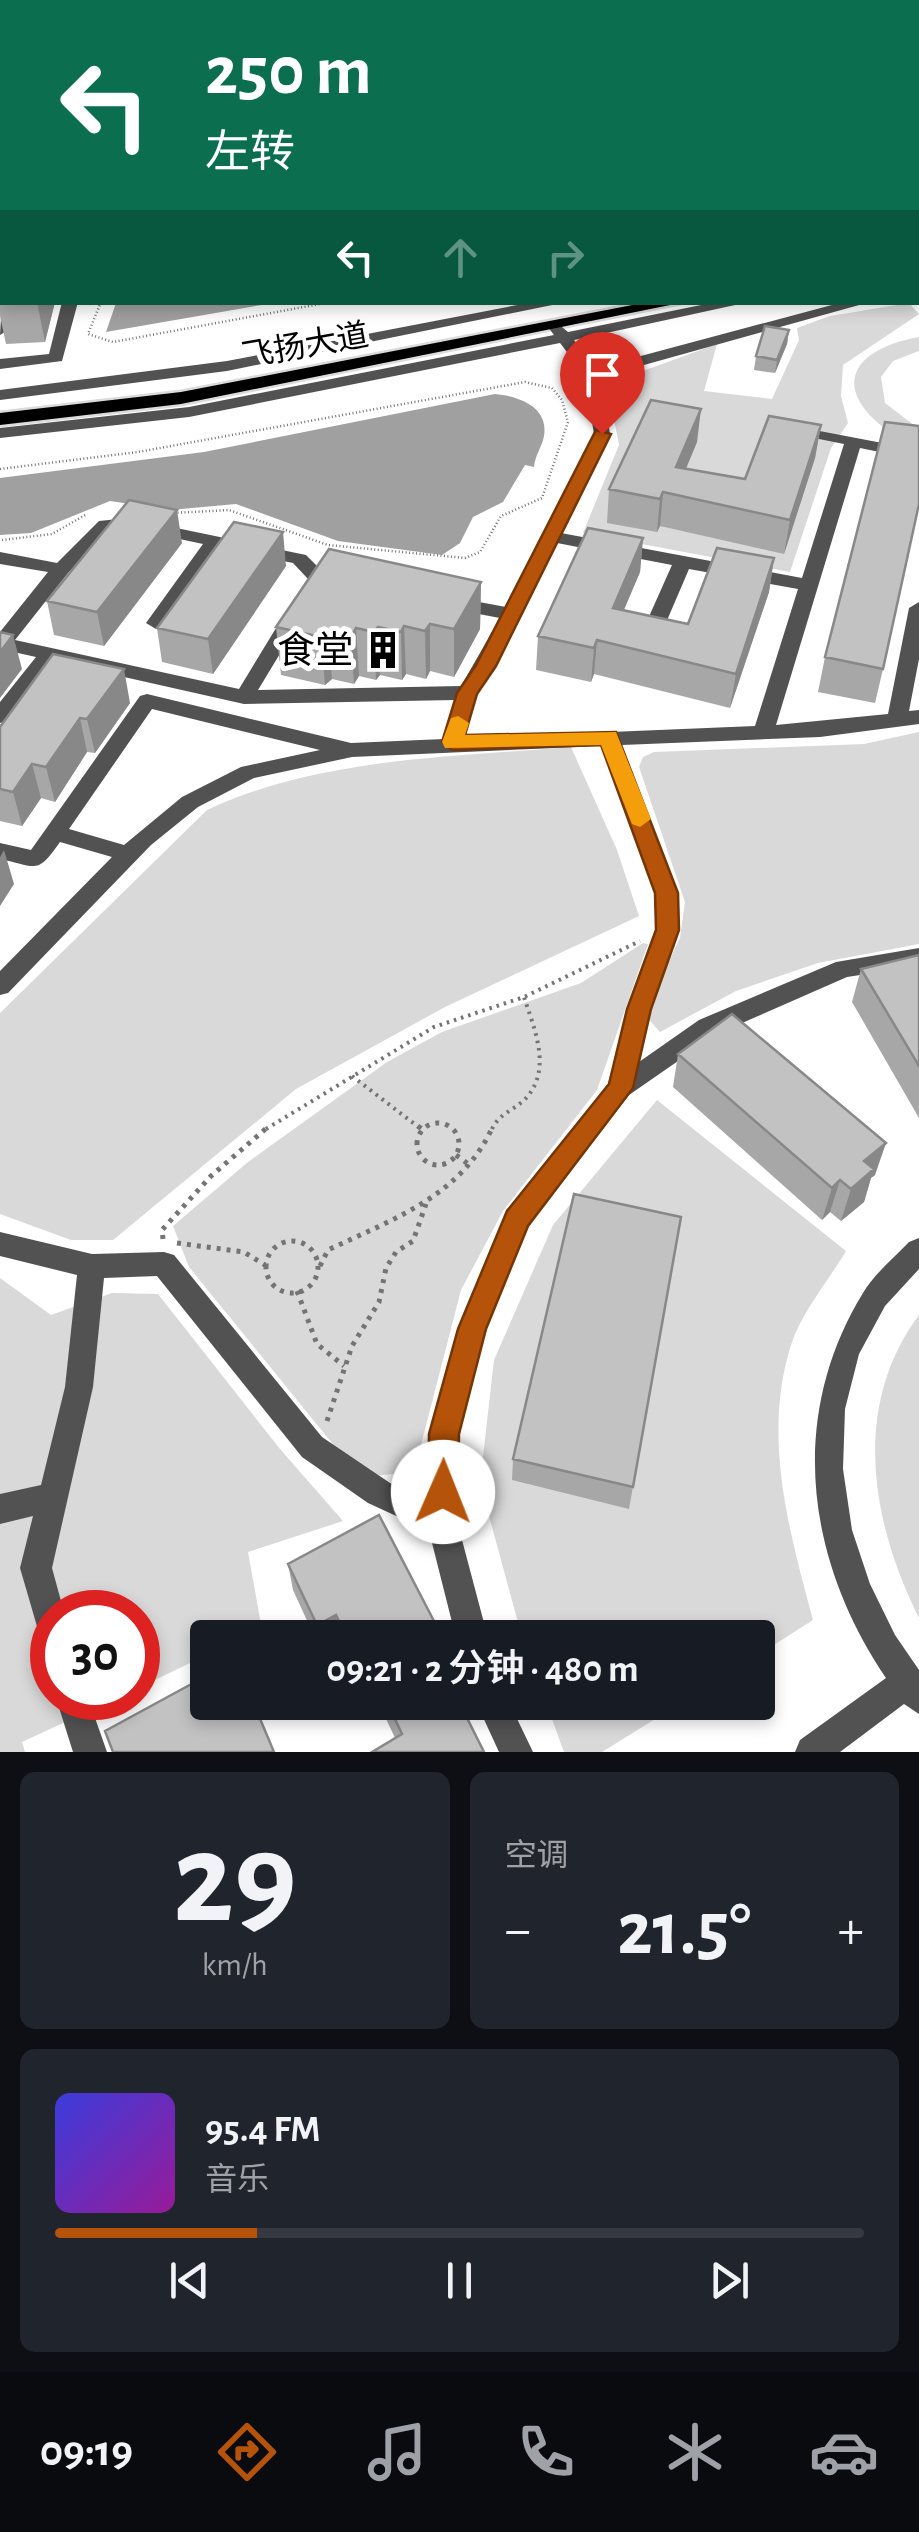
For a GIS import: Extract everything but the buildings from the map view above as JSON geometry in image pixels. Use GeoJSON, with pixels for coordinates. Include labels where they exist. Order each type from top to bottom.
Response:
{"type":"FeatureCollection","features":[{"type":"Feature","properties":{"kind":"main road","name":"飞扬大道"},"geometry":{"type":"LineString","coordinates":[[0,419],[181,398],[379,362],[557,321],[608,305]]}},
{"type":"Feature","properties":{"kind":"main road","name":"飞扬大道"},"geometry":{"type":"LineString","coordinates":[[0,408],[160,390],[417,342],[658,305]]}},
{"type":"Feature","properties":{"kind":"street"},"geometry":{"type":"LineString","coordinates":[[0,330],[6,305]]}},
{"type":"Feature","properties":{"kind":"street"},"geometry":{"type":"LineString","coordinates":[[0,364],[56,358],[69,305]]}},
{"type":"Feature","properties":{"kind":"street"},"geometry":{"type":"LineString","coordinates":[[0,394],[227,366],[340,346],[713,305]]}},
{"type":"Feature","properties":{"kind":"street"},"geometry":{"type":"LineString","coordinates":[[592,374],[852,305]]}},
{"type":"Feature","properties":{"kind":"street"},"geometry":{"type":"LineString","coordinates":[[452,742],[467,693],[512,614],[602,434],[592,374],[557,321]]}},
{"type":"Feature","properties":{"kind":"street"},"geometry":{"type":"LineString","coordinates":[[0,433],[188,412],[330,386],[557,321]]}},
{"type":"Feature","properties":{"kind":"street"},"geometry":{"type":"LineString","coordinates":[[340,346],[417,342]]}},
{"type":"Feature","properties":{"kind":"street"},"geometry":{"type":"LineString","coordinates":[[330,386],[379,362]]}},
{"type":"Feature","properties":{"kind":"street"},"geometry":{"type":"LineString","coordinates":[[160,390],[227,366]]}},
{"type":"Feature","properties":{"kind":"street"},"geometry":{"type":"LineString","coordinates":[[815,433],[919,456]]}},
{"type":"Feature","properties":{"kind":"street"},"geometry":{"type":"LineString","coordinates":[[764,731],[806,584],[853,444]]}},
{"type":"Feature","properties":{"kind":"street"},"geometry":{"type":"LineString","coordinates":[[370,587],[316,576],[300,559],[128,523],[105,525],[61,569],[1,643],[244,697],[467,693]]}},
{"type":"Feature","properties":{"kind":"street"},"geometry":{"type":"LineString","coordinates":[[552,537],[806,584]]}},
{"type":"Feature","properties":{"kind":"street"},"geometry":{"type":"LineString","coordinates":[[156,623],[214,542]]}},
{"type":"Feature","properties":{"kind":"street"},"geometry":{"type":"LineString","coordinates":[[0,558],[61,569]]}},
{"type":"Feature","properties":{"kind":"street"},"geometry":{"type":"LineString","coordinates":[[649,640],[682,561]]}},
{"type":"Feature","properties":{"kind":"street"},"geometry":{"type":"LineString","coordinates":[[244,697],[316,576]]}},
{"type":"Feature","properties":{"kind":"street"},"geometry":{"type":"LineString","coordinates":[[423,597],[512,614]]}},
{"type":"Feature","properties":{"kind":"street"},"geometry":{"type":"LineString","coordinates":[[896,722],[919,608]]}},
{"type":"Feature","properties":{"kind":"street"},"geometry":{"type":"LineString","coordinates":[[0,716],[49,653]]}},
{"type":"Feature","properties":{"kind":"street"},"geometry":{"type":"LineString","coordinates":[[0,851],[36,859],[147,701],[352,750]]}},
{"type":"Feature","properties":{"kind":"street"},"geometry":{"type":"LineString","coordinates":[[0,986],[130,854],[190,802],[248,772],[352,750],[452,742],[764,731],[919,717]]}},
{"type":"Feature","properties":{"kind":"street"},"geometry":{"type":"LineString","coordinates":[[608,737],[666,893],[668,930],[639,1009],[620,1088]]}},
{"type":"Feature","properties":{"kind":"street"},"geometry":{"type":"LineString","coordinates":[[53,832],[130,854]]}},
{"type":"Feature","properties":{"kind":"street"},"geometry":{"type":"LineString","coordinates":[[467,1620],[442,1521],[444,1434],[472,1329],[517,1219],[620,1088],[708,1027],[844,968],[919,956]]}},
{"type":"Feature","properties":{"kind":"street"},"geometry":{"type":"LineString","coordinates":[[0,1244],[92,1266],[163,1252],[312,1447],[378,1493],[442,1521]]}},
{"type":"Feature","properties":{"kind":"street"},"geometry":{"type":"LineString","coordinates":[[812,1752],[913,1690],[850,1578],[828,1490],[828,1408],[848,1336],[886,1278],[919,1250]]}},
{"type":"Feature","properties":{"kind":"street"},"geometry":{"type":"LineString","coordinates":[[42,1590],[36,1568],[79,1387],[92,1266]]}},
{"type":"Feature","properties":{"kind":"street"},"geometry":{"type":"LineString","coordinates":[[0,1509],[52,1497]]}},
{"type":"Feature","properties":{"kind":"street"},"geometry":{"type":"LineString","coordinates":[[79,1720],[90,1752]]}},
{"type":"Feature","properties":{"kind":"street"},"geometry":{"type":"LineString","coordinates":[[501,1720],[516,1752]]}},
{"type":"Feature","properties":{"kind":"path"},"geometry":{"type":"LineString","coordinates":[[99,305],[88,334],[113,342],[315,305]]}},
{"type":"Feature","properties":{"kind":"path"},"geometry":{"type":"LineString","coordinates":[[0,470],[176,445],[525,382],[552,388],[566,411],[568,431],[547,491],[542,498],[501,516],[480,552],[466,558],[328,545],[229,510],[184,515],[160,511]]}},
{"type":"Feature","properties":{"kind":"path"},"geometry":{"type":"LineString","coordinates":[[0,540],[52,534],[98,508]]}},
{"type":"Feature","properties":{"kind":"path"},"geometry":{"type":"LineString","coordinates":[[524,997],[540,1050],[535,1082],[527,1097],[489,1128],[480,1156],[426,1204],[328,1250],[314,1282],[296,1291],[272,1286],[265,1265],[253,1253],[233,1246],[163,1252],[162,1230],[211,1176],[278,1118],[434,1028],[524,997],[668,930]]}},
{"type":"Feature","properties":{"kind":"path"},"geometry":{"type":"LineString","coordinates":[[352,1076],[423,1130]]}},
{"type":"Feature","properties":{"kind":"path"},"geometry":{"type":"LineString","coordinates":[[436,1125],[450,1128],[459,1137],[456,1156],[436,1164],[422,1158],[415,1146],[423,1130],[436,1125]]}},
{"type":"Feature","properties":{"kind":"path"},"geometry":{"type":"LineString","coordinates":[[456,1156],[471,1166]]}},
{"type":"Feature","properties":{"kind":"path"},"geometry":{"type":"LineString","coordinates":[[312,1447],[326,1424],[344,1366],[378,1302],[386,1268],[396,1252],[413,1241],[426,1204]]}},
{"type":"Feature","properties":{"kind":"path"},"geometry":{"type":"LineString","coordinates":[[265,1265],[280,1246],[298,1243],[314,1250],[320,1266]]}},
{"type":"Feature","properties":{"kind":"path"},"geometry":{"type":"LineString","coordinates":[[296,1291],[313,1340],[326,1358],[344,1366]]}},
{"type":"Feature","properties":{"kind":"shaded area"},"geometry":{"type":"Polygon","coordinates":[[[115,305],[261,305],[106,332],[115,305]]]}},
{"type":"Feature","properties":{"kind":"shaded area"},"geometry":{"type":"Polygon","coordinates":[[[897,305],[911,305],[919,314],[843,365],[841,396],[848,423],[831,448],[790,572],[583,533],[619,445],[609,393],[618,380],[717,344],[704,391],[772,399],[799,340],[797,328],[830,316],[897,305]]]}},
{"type":"Feature","properties":{"kind":"shaded area"},"geometry":{"type":"Polygon","coordinates":[[[919,337],[919,351],[893,361],[881,377],[885,403],[919,429],[894,435],[861,403],[855,389],[856,375],[863,362],[876,352],[919,337]]]}},
{"type":"Feature","properties":{"kind":"shaded area"},"geometry":{"type":"Polygon","coordinates":[[[495,394],[530,404],[542,417],[543,440],[534,467],[525,465],[503,502],[473,517],[460,543],[442,555],[338,541],[236,504],[170,510],[110,501],[31,533],[0,535],[0,478],[204,452],[495,394]]]}},
{"type":"Feature","properties":{"kind":"shaded area"},"geometry":{"type":"Polygon","coordinates":[[[919,732],[919,944],[818,963],[736,991],[660,1032],[644,1014],[680,938],[685,902],[639,767],[643,757],[654,752],[864,744],[919,732]]]}},
{"type":"Feature","properties":{"kind":"shaded area"},"geometry":{"type":"Polygon","coordinates":[[[571,747],[617,850],[639,916],[445,1007],[296,1089],[113,1240],[71,1240],[0,1214],[0,1013],[207,810],[250,793],[339,770],[571,747]]]}},
{"type":"Feature","properties":{"kind":"shaded area"},"geometry":{"type":"Polygon","coordinates":[[[643,943],[648,944],[597,1090],[503,1211],[461,1290],[414,1472],[373,1476],[336,1448],[189,1267],[173,1226],[248,1162],[387,1062],[442,1032],[581,983],[643,943]]]}},
{"type":"Feature","properties":{"kind":"shaded area"},"geometry":{"type":"Polygon","coordinates":[[[657,1100],[846,1251],[796,1333],[783,1379],[779,1414],[782,1483],[813,1620],[775,1644],[775,1620],[517,1620],[480,1483],[494,1360],[553,1225],[657,1100]]]}},
{"type":"Feature","properties":{"kind":"shaded area"},"geometry":{"type":"Polygon","coordinates":[[[0,1278],[51,1315],[112,1293],[158,1294],[280,1449],[343,1521],[248,1552],[260,1620],[190,1620],[190,1663],[160,1677],[160,1590],[30,1590],[30,1720],[70,1720],[22,1742],[25,1752],[0,1752],[0,1278]]]}},
{"type":"Feature","properties":{"kind":"shaded area"},"geometry":{"type":"Polygon","coordinates":[[[919,1315],[919,1618],[889,1543],[875,1465],[876,1426],[884,1387],[898,1350],[919,1315]]]}},
{"type":"Feature","properties":{"kind":"shaded area"},"geometry":{"type":"Polygon","coordinates":[[[552,1720],[654,1720],[602,1752],[564,1752],[552,1720]]]}},
{"type":"Feature","properties":{"kind":"slow traffic"},"geometry":{"type":"LineString","coordinates":[[458,723],[452,742],[608,737],[640,819]]}},
{"type":"Feature","properties":{"kind":"place","name":"食堂"},"geometry":{"type":"Point","coordinates":[383,650]}},
{"type":"Feature","properties":{"kind":"route"},"geometry":{"type":"LineString","coordinates":[[443,1492],[444,1434],[472,1329],[517,1219],[620,1088],[639,1009],[668,930],[666,893],[608,737],[452,742],[467,693],[486,666],[602,434]]}}]}
